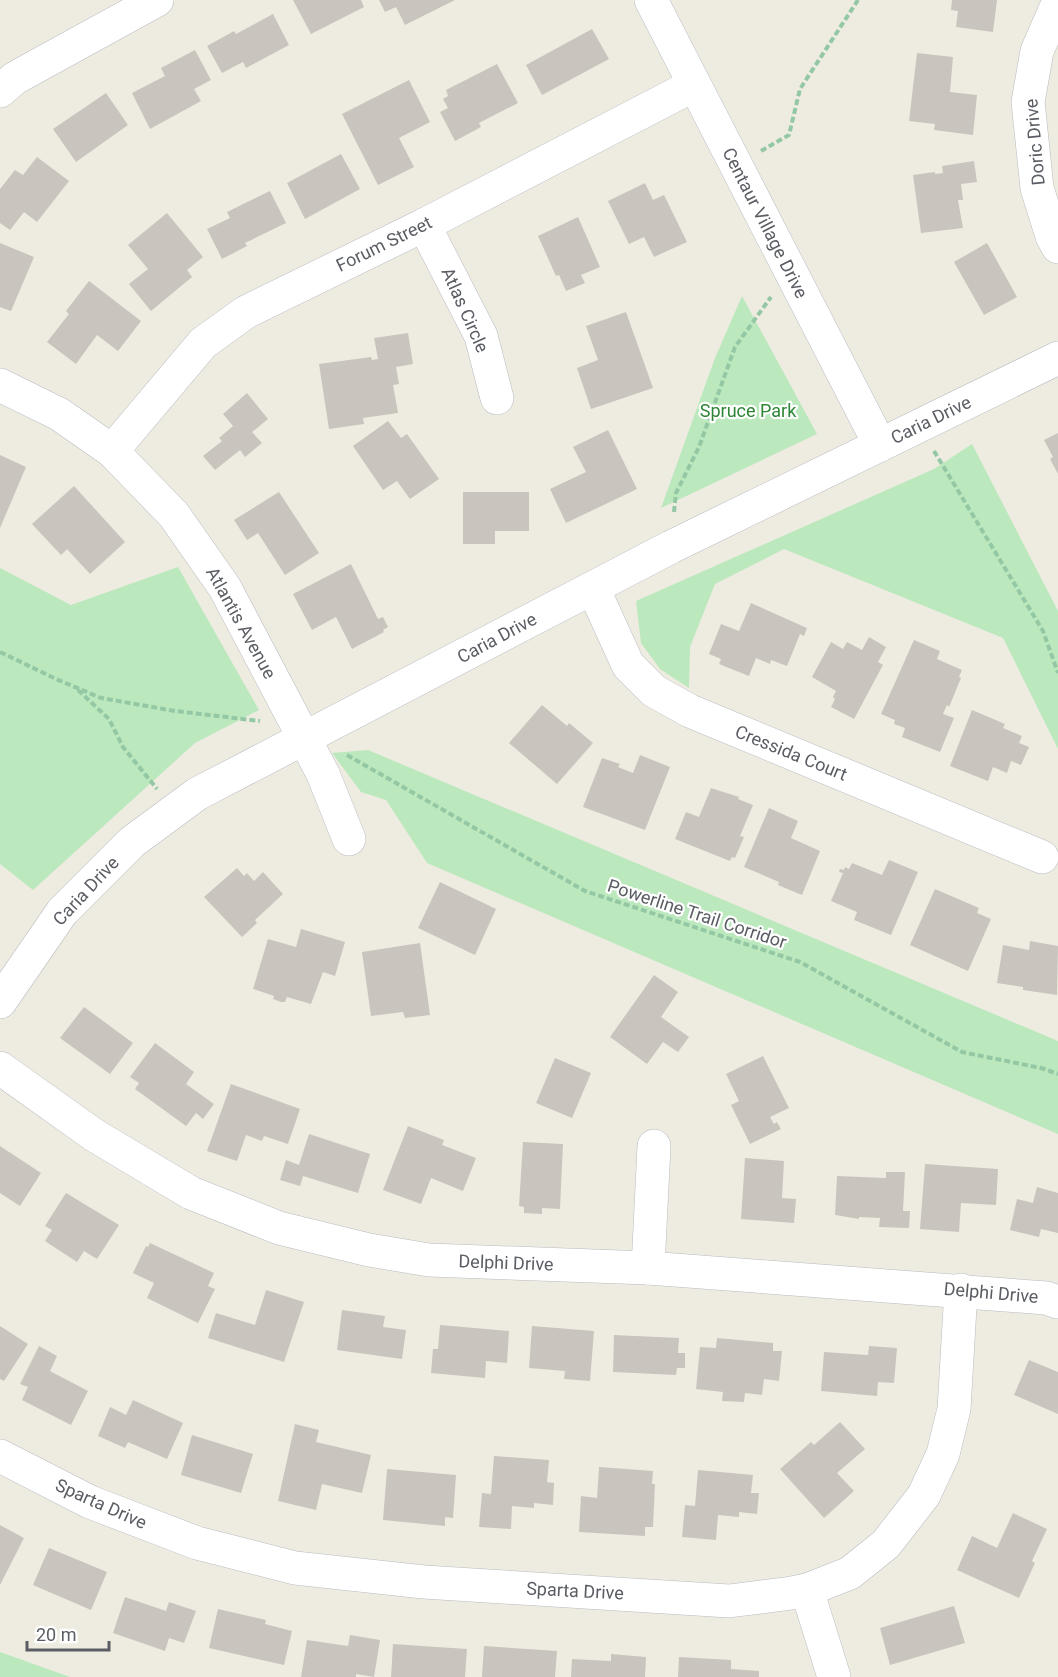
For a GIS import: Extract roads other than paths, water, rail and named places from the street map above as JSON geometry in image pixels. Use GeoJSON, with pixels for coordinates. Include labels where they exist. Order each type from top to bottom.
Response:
{"type":"FeatureCollection","features":[{"type":"Feature","properties":{"kind":"street","name":"Centaur Village Drive"},"geometry":{"type":"LineString","coordinates":[[651,0],[880,445]]}},
{"type":"Feature","properties":{"kind":"street","name":"Doric Drive"},"geometry":{"type":"LineString","coordinates":[[1058,3],[1037,51],[1028,102],[1037,188],[1058,248]]}},
{"type":"Feature","properties":{"kind":"street"},"geometry":{"type":"LineString","coordinates":[[0,91],[15,78],[138,4]]}},
{"type":"Feature","properties":{"kind":"street","name":"Forum Street"},"geometry":{"type":"LineString","coordinates":[[112,451],[202,343],[246,312],[424,225],[694,85]]}},
{"type":"Feature","properties":{"kind":"street","name":"Atlas Circle"},"geometry":{"type":"LineString","coordinates":[[424,225],[481,336],[497,398]]}},
{"type":"Feature","properties":{"kind":"street","name":"Caria Drive"},"geometry":{"type":"LineString","coordinates":[[0,1002],[62,912],[132,842],[197,794],[671,547],[1058,358]]}},
{"type":"Feature","properties":{"kind":"street","name":"Atlantis Avenue"},"geometry":{"type":"LineString","coordinates":[[0,385],[60,414],[112,451],[174,515],[225,588],[323,774],[349,839]]}},
{"type":"Feature","properties":{"kind":"street","name":"Cressida Court"},"geometry":{"type":"LineString","coordinates":[[593,588],[628,665],[654,691],[690,711],[1042,857]]}},
{"type":"Feature","properties":{"kind":"street","name":"Delphi Drive"},"geometry":{"type":"LineString","coordinates":[[0,1068],[94,1135],[191,1193],[279,1228],[369,1251],[429,1260],[648,1268],[961,1290],[1046,1298],[1058,1302]]}},
{"type":"Feature","properties":{"kind":"street"},"geometry":{"type":"LineString","coordinates":[[648,1268],[654,1146]]}},
{"type":"Feature","properties":{"kind":"street","name":"Sparta Drive"},"geometry":{"type":"LineString","coordinates":[[0,1456],[90,1502],[197,1543],[295,1568],[424,1582],[729,1601],[807,1590],[850,1573],[886,1544],[924,1495],[943,1454],[954,1409],[961,1290]]}},
{"type":"Feature","properties":{"kind":"street"},"geometry":{"type":"LineString","coordinates":[[807,1590],[834,1677]]}},
{"type":"Feature","properties":{"kind":"park label","name":"Spruce Park"},"geometry":{"type":"Point","coordinates":[748,411]}}]}
